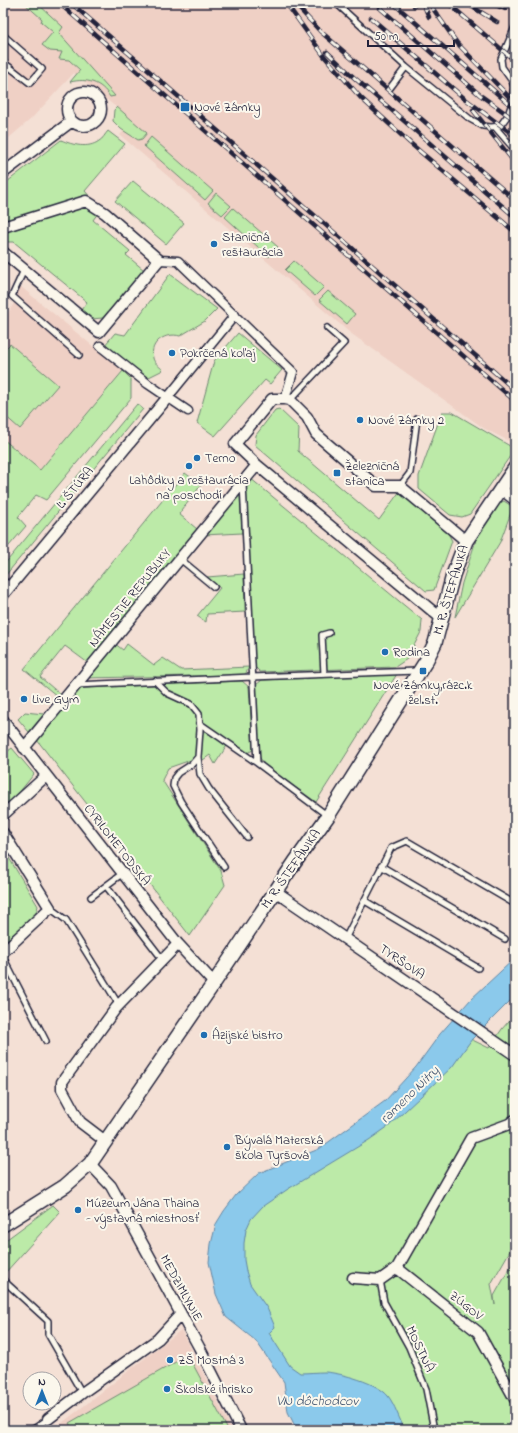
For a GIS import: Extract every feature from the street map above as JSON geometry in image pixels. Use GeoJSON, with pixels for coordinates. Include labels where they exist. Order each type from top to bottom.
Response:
{"type":"FeatureCollection","features":[{"type":"Feature","properties":{"kind":"street"},"geometry":{"type":"LineString","coordinates":[[3,173],[72,121]]}},
{"type":"Feature","properties":{"kind":"street"},"geometry":{"type":"LineString","coordinates":[[3,227],[86,200],[105,213],[160,260],[178,261],[293,372],[287,400]]}},
{"type":"Feature","properties":{"kind":"street"},"geometry":{"type":"LineString","coordinates":[[3,252],[99,332],[160,260]]}},
{"type":"Feature","properties":{"kind":"street"},"geometry":{"type":"LineString","coordinates":[[168,397],[235,315]]}},
{"type":"Feature","properties":{"kind":"street"},"geometry":{"type":"LineString","coordinates":[[100,346],[188,411]]}},
{"type":"Feature","properties":{"kind":"street","name":"Ľ. ŠTÚRA"},"geometry":{"type":"LineString","coordinates":[[3,595],[7,583],[168,397]]}},
{"type":"Feature","properties":{"kind":"street"},"geometry":{"type":"LineString","coordinates":[[442,619],[257,465],[235,444],[272,399],[287,400],[307,416],[316,434],[376,486],[400,486],[466,541]]}},
{"type":"Feature","properties":{"kind":"street","name":"NÁMESTIE REPUBLIKY"},"geometry":{"type":"LineString","coordinates":[[24,748],[242,481],[257,465]]}},
{"type":"Feature","properties":{"kind":"street","name":"M. R. ŠTEFÁNIKA"},"geometry":{"type":"LineString","coordinates":[[3,1225],[65,1186],[90,1164],[275,891],[328,816],[420,670],[435,643],[453,575],[466,541],[515,468]]}},
{"type":"Feature","properties":{"kind":"street"},"geometry":{"type":"LineString","coordinates":[[501,489],[515,500]]}},
{"type":"Feature","properties":{"kind":"street","name":"CYRILOMETODSKÁ"},"geometry":{"type":"LineString","coordinates":[[3,720],[178,944],[214,983]]}},
{"type":"Feature","properties":{"kind":"street"},"geometry":{"type":"LineString","coordinates":[[3,815],[46,776]]}},
{"type":"Feature","properties":{"kind":"street"},"geometry":{"type":"LineString","coordinates":[[3,833],[50,908],[3,952]]}},
{"type":"Feature","properties":{"kind":"street","name":"TYRŠOVA"},"geometry":{"type":"LineString","coordinates":[[275,891],[515,1055]]}},
{"type":"Feature","properties":{"kind":"street"},"geometry":{"type":"LineString","coordinates":[[105,1141],[80,1122],[62,1089],[62,1082],[119,1005],[178,944]]}},
{"type":"Feature","properties":{"kind":"street"},"geometry":{"type":"LineString","coordinates":[[353,1278],[380,1280],[397,1268],[471,1138],[509,1124],[515,1120]]}},
{"type":"Feature","properties":{"kind":"street","name":"MEDZIMLYNIE"},"geometry":{"type":"LineString","coordinates":[[90,1164],[111,1186],[202,1352],[241,1430]]}},
{"type":"Feature","properties":{"kind":"street","name":"ZÚGOV"},"geometry":{"type":"LineString","coordinates":[[397,1268],[478,1332],[515,1399]]}},
{"type":"Feature","properties":{"kind":"street"},"geometry":{"type":"LineString","coordinates":[[48,1419],[158,1339],[181,1314]]}},
{"type":"Feature","properties":{"kind":"lane"},"geometry":{"type":"LineString","coordinates":[[336,3],[406,68],[470,119],[483,126],[500,126],[508,115],[511,106],[514,87],[512,81],[502,67],[501,59],[503,51],[515,27]]}},
{"type":"Feature","properties":{"kind":"lane"},"geometry":{"type":"LineString","coordinates":[[3,35],[42,69],[30,83],[3,62]]}},
{"type":"Feature","properties":{"kind":"lane"},"geometry":{"type":"LineString","coordinates":[[390,88],[406,68]]}},
{"type":"Feature","properties":{"kind":"lane"},"geometry":{"type":"LineString","coordinates":[[495,127],[515,150]]}},
{"type":"Feature","properties":{"kind":"lane"},"geometry":{"type":"LineString","coordinates":[[24,270],[12,296],[79,355]]}},
{"type":"Feature","properties":{"kind":"lane"},"geometry":{"type":"LineString","coordinates":[[287,400],[344,343],[327,328]]}},
{"type":"Feature","properties":{"kind":"lane"},"geometry":{"type":"LineString","coordinates":[[400,486],[410,473],[417,419]]}},
{"type":"Feature","properties":{"kind":"lane"},"geometry":{"type":"LineString","coordinates":[[242,481],[257,763]]}},
{"type":"Feature","properties":{"kind":"lane"},"geometry":{"type":"LineString","coordinates":[[179,558],[214,587]]}},
{"type":"Feature","properties":{"kind":"lane"},"geometry":{"type":"LineString","coordinates":[[324,674],[322,635],[328,633]]}},
{"type":"Feature","properties":{"kind":"lane"},"geometry":{"type":"LineString","coordinates":[[75,686],[252,676],[420,670]]}},
{"type":"Feature","properties":{"kind":"lane"},"geometry":{"type":"LineString","coordinates":[[155,681],[167,693],[191,704],[199,714],[198,757],[200,774],[209,789],[247,837]]}},
{"type":"Feature","properties":{"kind":"lane"},"geometry":{"type":"LineString","coordinates":[[199,723],[257,763],[328,816]]}},
{"type":"Feature","properties":{"kind":"lane"},"geometry":{"type":"LineString","coordinates":[[198,757],[192,764],[178,773],[174,778],[172,786],[224,867]]}},
{"type":"Feature","properties":{"kind":"lane"},"geometry":{"type":"LineString","coordinates":[[345,939],[391,848],[407,841],[515,904]]}},
{"type":"Feature","properties":{"kind":"lane"},"geometry":{"type":"LineString","coordinates":[[381,866],[505,939]]}},
{"type":"Feature","properties":{"kind":"lane"},"geometry":{"type":"LineString","coordinates":[[91,897],[122,873]]}},
{"type":"Feature","properties":{"kind":"lane"},"geometry":{"type":"LineString","coordinates":[[106,886],[163,960]]}},
{"type":"Feature","properties":{"kind":"lane"},"geometry":{"type":"LineString","coordinates":[[365,901],[478,968]]}},
{"type":"Feature","properties":{"kind":"lane"},"geometry":{"type":"LineString","coordinates":[[50,908],[66,920],[119,1005]]}},
{"type":"Feature","properties":{"kind":"lane"},"geometry":{"type":"LineString","coordinates":[[3,957],[46,1041]]}},
{"type":"Feature","properties":{"kind":"lane"},"geometry":{"type":"LineString","coordinates":[[3,1280],[48,1321],[48,1334],[82,1393]]}},
{"type":"Feature","properties":{"kind":"lane","name":"MOSTNÁ"},"geometry":{"type":"LineString","coordinates":[[380,1280],[384,1302],[409,1346],[426,1389],[434,1430]]}},
{"type":"Feature","properties":{"kind":"lane"},"geometry":{"type":"LineString","coordinates":[[32,1430],[48,1419]]}},
{"type":"Feature","properties":{"kind":"shaded area"},"geometry":{"type":"Polygon","coordinates":[[[3,3],[515,3],[515,444],[485,429],[349,332],[120,135],[133,121],[74,73],[31,119],[3,143],[3,3]]]}},
{"type":"Feature","properties":{"kind":"shaded area"},"geometry":{"type":"Polygon","coordinates":[[[20,286],[123,371],[40,470],[3,439],[3,321],[13,305],[20,286]]]}},
{"type":"Feature","properties":{"kind":"shaded area","name":"Školské ihrisko"},"geometry":{"type":"Polygon","coordinates":[[[181,1330],[232,1430],[53,1430],[181,1330]]]}},
{"type":"Feature","properties":{"kind":"green space"},"geometry":{"type":"Polygon","coordinates":[[[24,3],[37,3],[63,27],[59,33],[115,96],[110,97],[102,88],[93,82],[70,82],[80,70],[69,60],[59,59],[62,52],[50,51],[42,45],[53,32],[41,22],[42,19],[24,3]]]}},
{"type":"Feature","properties":{"kind":"green space"},"geometry":{"type":"Polygon","coordinates":[[[117,107],[147,133],[142,139],[138,140],[121,129],[113,121],[114,110],[117,107]]]}},
{"type":"Feature","properties":{"kind":"green space"},"geometry":{"type":"Polygon","coordinates":[[[108,131],[125,144],[85,191],[92,199],[98,213],[93,220],[130,251],[126,255],[144,270],[103,318],[91,319],[81,310],[87,302],[14,242],[8,242],[3,239],[3,185],[61,140],[75,145],[85,146],[100,140],[108,131]]]}},
{"type":"Feature","properties":{"kind":"green space"},"geometry":{"type":"Polygon","coordinates":[[[151,137],[213,191],[205,200],[144,146],[151,137]]]}},
{"type":"Feature","properties":{"kind":"green space"},"geometry":{"type":"Polygon","coordinates":[[[133,181],[184,223],[166,244],[115,201],[133,181]]]}},
{"type":"Feature","properties":{"kind":"green space"},"geometry":{"type":"Polygon","coordinates":[[[216,193],[231,206],[222,215],[208,203],[216,193]]]}},
{"type":"Feature","properties":{"kind":"green space"},"geometry":{"type":"Polygon","coordinates":[[[233,208],[278,247],[269,257],[225,217],[233,208]]]}},
{"type":"Feature","properties":{"kind":"green space"},"geometry":{"type":"Polygon","coordinates":[[[294,261],[324,287],[315,296],[285,270],[294,261]]]}},
{"type":"Feature","properties":{"kind":"green space"},"geometry":{"type":"Polygon","coordinates":[[[170,274],[217,309],[205,321],[180,336],[175,335],[164,337],[156,343],[152,352],[153,358],[163,370],[145,379],[104,346],[115,333],[125,335],[170,274]]]}},
{"type":"Feature","properties":{"kind":"green space"},"geometry":{"type":"Polygon","coordinates":[[[328,291],[355,314],[347,324],[319,300],[328,291]]]}},
{"type":"Feature","properties":{"kind":"green space"},"geometry":{"type":"Polygon","coordinates":[[[238,333],[282,370],[270,384],[265,380],[215,436],[197,423],[214,361],[238,333]]]}},
{"type":"Feature","properties":{"kind":"green space"},"geometry":{"type":"Polygon","coordinates":[[[10,344],[58,385],[20,429],[3,414],[3,351],[10,344]]]}},
{"type":"Feature","properties":{"kind":"green space"},"geometry":{"type":"Polygon","coordinates":[[[123,371],[131,379],[131,398],[46,500],[36,495],[18,517],[26,526],[3,553],[3,439],[40,470],[123,371]]]}},
{"type":"Feature","properties":{"kind":"green space"},"geometry":{"type":"Polygon","coordinates":[[[137,404],[143,409],[5,576],[3,574],[3,566],[137,404]]]}},
{"type":"Feature","properties":{"kind":"green space"},"geometry":{"type":"Polygon","coordinates":[[[279,409],[299,428],[298,451],[379,520],[400,491],[446,529],[452,541],[434,590],[426,591],[255,445],[256,435],[275,410],[279,409]]]}},
{"type":"Feature","properties":{"kind":"green space"},"geometry":{"type":"Polygon","coordinates":[[[442,412],[452,412],[515,449],[470,514],[462,517],[450,515],[419,489],[419,476],[442,412]]]}},
{"type":"Feature","properties":{"kind":"green space"},"geometry":{"type":"Polygon","coordinates":[[[185,473],[201,485],[179,514],[197,529],[88,663],[65,646],[40,677],[61,695],[57,696],[24,669],[185,473]]]}},
{"type":"Feature","properties":{"kind":"green space"},"geometry":{"type":"Polygon","coordinates":[[[250,478],[422,620],[421,632],[407,659],[395,667],[260,672],[255,667],[246,485],[250,478]]]}},
{"type":"Feature","properties":{"kind":"green space"},"geometry":{"type":"Polygon","coordinates":[[[237,494],[240,494],[242,533],[204,535],[237,494]]]}},
{"type":"Feature","properties":{"kind":"green space"},"geometry":{"type":"Polygon","coordinates":[[[504,501],[513,507],[500,542],[455,617],[462,583],[478,534],[499,503],[504,501]]]}},
{"type":"Feature","properties":{"kind":"green space"},"geometry":{"type":"Polygon","coordinates":[[[244,574],[245,612],[207,614],[206,622],[197,616],[220,588],[207,577],[244,574]]]}},
{"type":"Feature","properties":{"kind":"green space"},"geometry":{"type":"Polygon","coordinates":[[[114,643],[123,650],[127,644],[154,665],[163,658],[181,670],[249,667],[245,675],[85,678],[114,643]]]}},
{"type":"Feature","properties":{"kind":"green space"},"geometry":{"type":"Polygon","coordinates":[[[397,674],[316,802],[265,766],[259,756],[256,685],[262,680],[397,674]]]}},
{"type":"Feature","properties":{"kind":"green space"},"geometry":{"type":"Polygon","coordinates":[[[242,681],[249,687],[253,750],[247,753],[230,741],[215,764],[210,755],[203,760],[191,760],[168,768],[162,780],[221,871],[225,885],[190,936],[37,740],[76,690],[85,688],[242,681]]]}},
{"type":"Feature","properties":{"kind":"green space"},"geometry":{"type":"Polygon","coordinates":[[[25,712],[44,714],[29,732],[18,719],[25,712]]]}},
{"type":"Feature","properties":{"kind":"green space"},"geometry":{"type":"Polygon","coordinates":[[[12,748],[34,774],[5,810],[3,810],[3,755],[12,748]]]}},
{"type":"Feature","properties":{"kind":"green space"},"geometry":{"type":"Polygon","coordinates":[[[3,848],[38,906],[35,916],[3,943],[3,848]]]}},
{"type":"Feature","properties":{"kind":"green space"},"geometry":{"type":"Polygon","coordinates":[[[515,1014],[515,1242],[491,1284],[495,1305],[494,1296],[515,1259],[515,1430],[332,1430],[252,1315],[235,1252],[241,1220],[383,1115],[456,1032],[489,1048],[502,1029],[515,1014]]]}},
{"type":"Feature","properties":{"kind":"green space"},"geometry":{"type":"Polygon","coordinates":[[[53,1205],[60,1212],[5,1273],[3,1271],[3,1242],[53,1205]]]}},
{"type":"Feature","properties":{"kind":"green space","name":"Školské ihrisko"},"geometry":{"type":"Polygon","coordinates":[[[188,1355],[228,1430],[73,1430],[69,1423],[188,1355]]]}},
{"type":"Feature","properties":{"kind":"water","name":"VN dôchodcov"},"geometry":{"type":"Polygon","coordinates":[[[515,958],[515,996],[472,1039],[452,1067],[389,1126],[369,1140],[288,1189],[263,1206],[251,1219],[246,1230],[244,1243],[244,1260],[246,1271],[250,1284],[267,1308],[275,1327],[269,1333],[290,1366],[300,1373],[332,1373],[359,1380],[376,1387],[388,1396],[395,1407],[405,1430],[297,1430],[288,1412],[284,1382],[256,1341],[226,1317],[216,1294],[209,1262],[211,1244],[216,1224],[236,1195],[259,1173],[319,1149],[385,1101],[416,1067],[440,1034],[471,999],[515,958]]]}},
{"type":"Feature","properties":{"kind":"railway"},"geometry":{"type":"LineString","coordinates":[[59,3],[515,401]]}},
{"type":"Feature","properties":{"kind":"railway"},"geometry":{"type":"LineString","coordinates":[[71,3],[515,390]]}},
{"type":"Feature","properties":{"kind":"railway"},"geometry":{"type":"LineString","coordinates":[[286,3],[324,56],[361,98],[410,143],[515,232]]}},
{"type":"Feature","properties":{"kind":"railway"},"geometry":{"type":"LineString","coordinates":[[294,3],[320,31],[515,200]]}},
{"type":"Feature","properties":{"kind":"railway"},"geometry":{"type":"LineString","coordinates":[[393,3],[515,109]]}},
{"type":"Feature","properties":{"kind":"railway"},"geometry":{"type":"LineString","coordinates":[[423,3],[429,17]]}},
{"type":"Feature","properties":{"kind":"railway"},"geometry":{"type":"LineString","coordinates":[[429,3],[457,43],[515,103]]}},
{"type":"Feature","properties":{"kind":"railway"},"geometry":{"type":"LineString","coordinates":[[448,3],[515,61]]}},
{"type":"Feature","properties":{"kind":"railway"},"geometry":{"type":"LineString","coordinates":[[466,3],[497,22]]}},
{"type":"Feature","properties":{"kind":"railway"},"geometry":{"type":"LineString","coordinates":[[490,3],[505,9]]}},
{"type":"Feature","properties":{"kind":"railway"},"geometry":{"type":"LineString","coordinates":[[380,8],[480,95],[515,120]]}},
{"type":"Feature","properties":{"kind":"railway"},"geometry":{"type":"LineString","coordinates":[[371,18],[464,98],[515,136]]}},
{"type":"Feature","properties":{"kind":"railway"},"geometry":{"type":"LineString","coordinates":[[327,52],[350,74],[515,217]]}},
{"type":"Feature","properties":{"kind":"railway"},"geometry":{"type":"LineString","coordinates":[[473,110],[515,163]]}},
{"type":"Feature","properties":{"kind":"place","name":"Nové Zámky"},"geometry":{"type":"Point","coordinates":[185,107]}},
{"type":"Feature","properties":{"kind":"place","name":"Staničná reštaurácia"},"geometry":{"type":"Point","coordinates":[214,244]}},
{"type":"Feature","properties":{"kind":"place","name":"Pokrčená koľaj"},"geometry":{"type":"Point","coordinates":[172,353]}},
{"type":"Feature","properties":{"kind":"place","name":"Nové Zámky 2"},"geometry":{"type":"Point","coordinates":[360,420]}},
{"type":"Feature","properties":{"kind":"place","name":"Terno"},"geometry":{"type":"Point","coordinates":[197,458]}},
{"type":"Feature","properties":{"kind":"place","name":"Lahôdky a reštaurácia na poschodí"},"geometry":{"type":"Point","coordinates":[189,466]}},
{"type":"Feature","properties":{"kind":"place","name":"Železničná stanica"},"geometry":{"type":"Point","coordinates":[337,473]}},
{"type":"Feature","properties":{"kind":"place","name":"Rodina"},"geometry":{"type":"Point","coordinates":[385,652]}},
{"type":"Feature","properties":{"kind":"place","name":"Nové Zámky,rázc.k žel.st."},"geometry":{"type":"Point","coordinates":[423,671]}},
{"type":"Feature","properties":{"kind":"place","name":"Live Gym"},"geometry":{"type":"Point","coordinates":[24,699]}},
{"type":"Feature","properties":{"kind":"place","name":"Ázijské bistro"},"geometry":{"type":"Point","coordinates":[204,1035]}},
{"type":"Feature","properties":{"kind":"place","name":"Bývalá Materská škola Tyršová"},"geometry":{"type":"Point","coordinates":[227,1147]}},
{"type":"Feature","properties":{"kind":"place","name":"Múzeum Jána Thaina - výstavná miestnosť"},"geometry":{"type":"Point","coordinates":[78,1210]}},
{"type":"Feature","properties":{"kind":"place","name":"ZŠ Mostná 3"},"geometry":{"type":"Point","coordinates":[170,1360]}},
{"type":"Feature","properties":{"kind":"place","name":"Školské ihrisko"},"geometry":{"type":"Point","coordinates":[167,1389]}},
{"type":"Feature","properties":{"kind":"water label","name":"rameno Nitry"},"geometry":{"type":"Point","coordinates":[410,1095]}}]}
